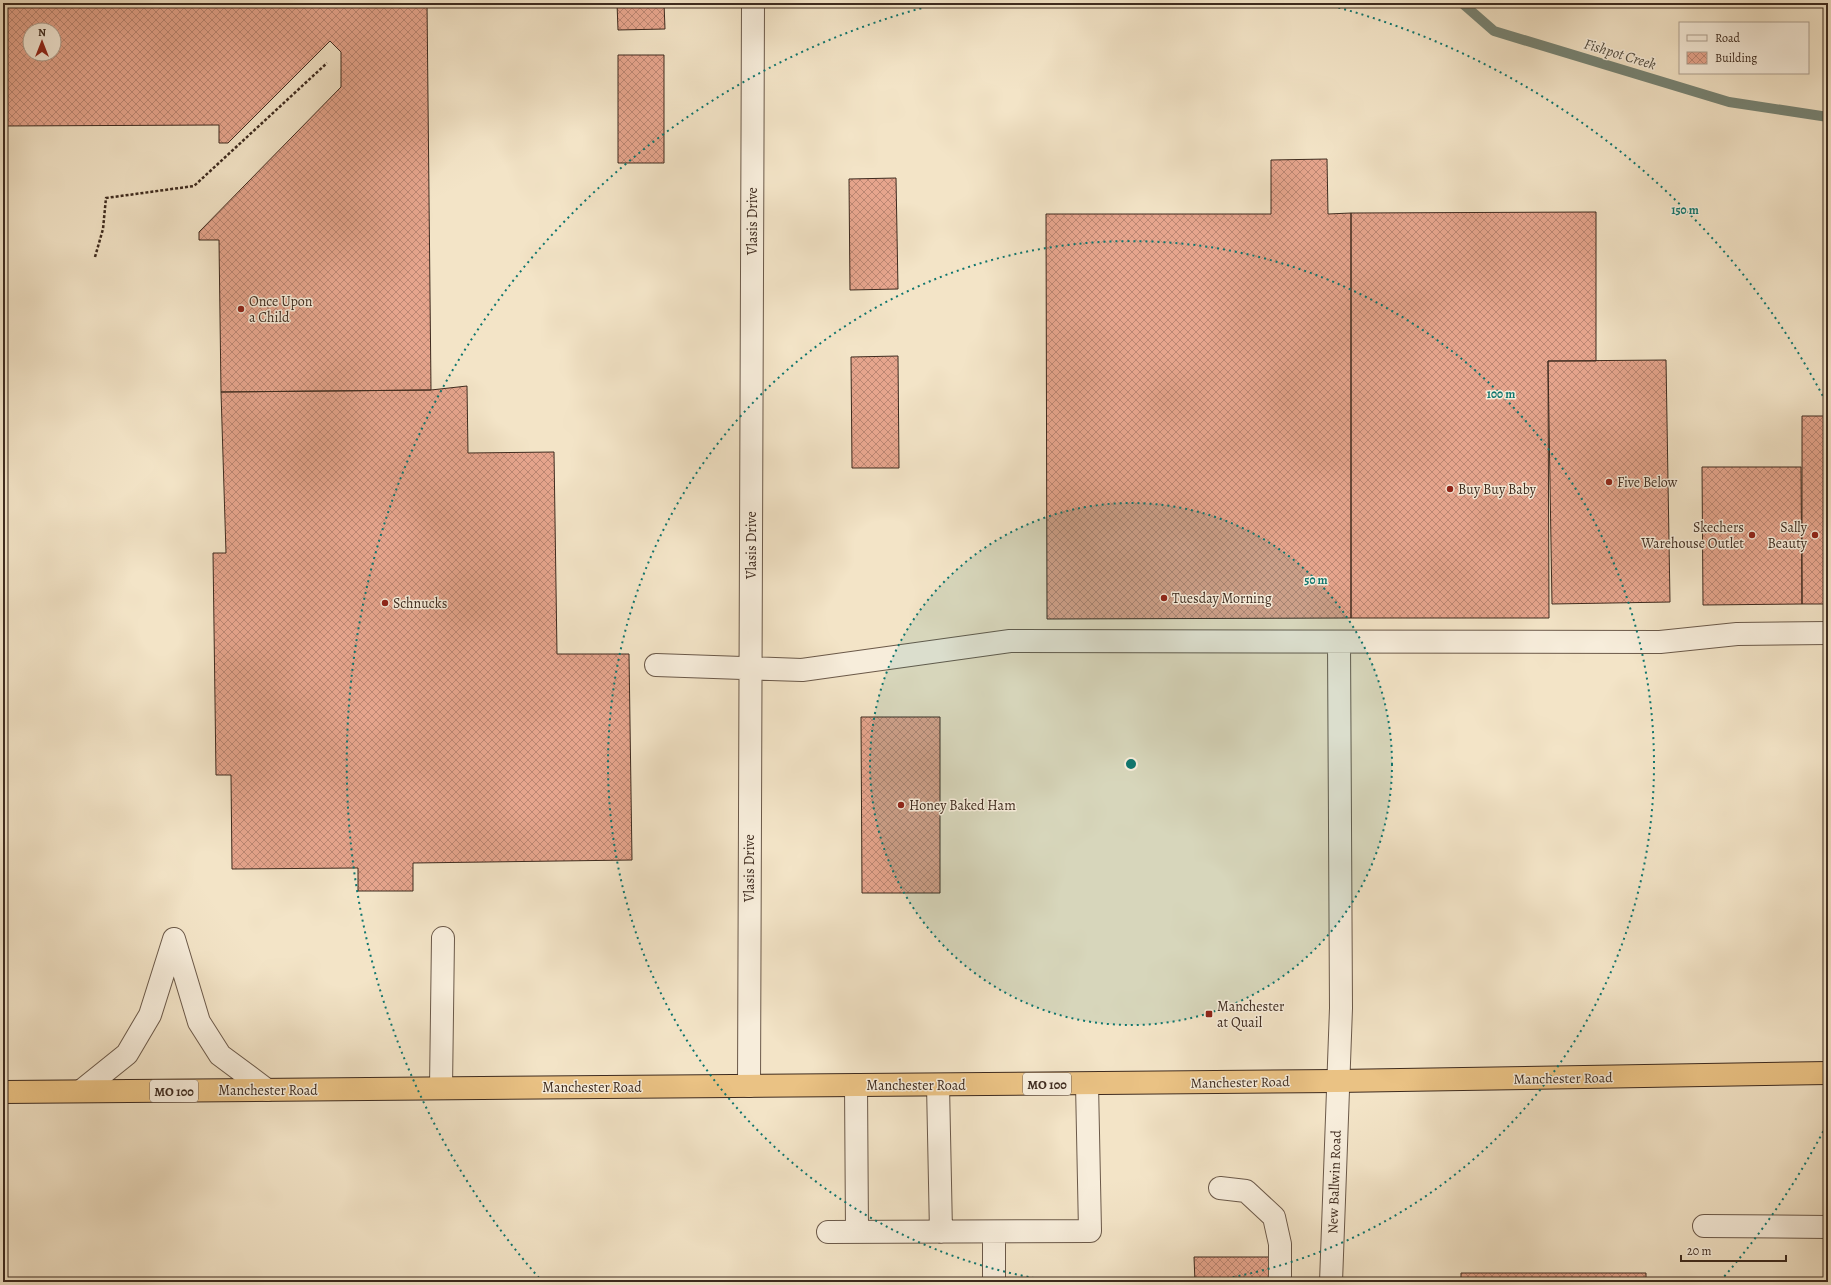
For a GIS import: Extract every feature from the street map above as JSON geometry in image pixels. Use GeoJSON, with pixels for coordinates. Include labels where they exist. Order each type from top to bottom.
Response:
{"type":"FeatureCollection","features":[{"type":"Feature","properties":{"kind":"highway","name":"Manchester Road"},"geometry":{"type":"LineString","coordinates":[[3,1092],[1087,1084],[1828,1073]]}},
{"type":"Feature","properties":{"kind":"street","name":"Vlasis Drive"},"geometry":{"type":"LineString","coordinates":[[749,1086],[753,3]]}},
{"type":"Feature","properties":{"kind":"street"},"geometry":{"type":"LineString","coordinates":[[656,666],[802,670],[1010,641],[1660,642],[1737,634],[1828,634]]}},
{"type":"Feature","properties":{"kind":"street","name":"New Ballwin Road"},"geometry":{"type":"LineString","coordinates":[[1331,1282],[1340,1008],[1339,642]]}},
{"type":"Feature","properties":{"kind":"street"},"geometry":{"type":"LineString","coordinates":[[441,1088],[443,938]]}},
{"type":"Feature","properties":{"kind":"street"},"geometry":{"type":"LineString","coordinates":[[80,1091],[127,1054],[150,1015],[174,939],[199,1022],[220,1055],[267,1090]]}},
{"type":"Feature","properties":{"kind":"street"},"geometry":{"type":"LineString","coordinates":[[828,1232],[1090,1231],[1087,1084]]}},
{"type":"Feature","properties":{"kind":"street"},"geometry":{"type":"LineString","coordinates":[[856,1085],[857,1232]]}},
{"type":"Feature","properties":{"kind":"street"},"geometry":{"type":"LineString","coordinates":[[938,1085],[941,1232]]}},
{"type":"Feature","properties":{"kind":"street"},"geometry":{"type":"LineString","coordinates":[[1220,1188],[1246,1191],[1274,1217],[1280,1244],[1280,1282]]}},
{"type":"Feature","properties":{"kind":"street"},"geometry":{"type":"LineString","coordinates":[[1704,1226],[1828,1227]]}},
{"type":"Feature","properties":{"kind":"street"},"geometry":{"type":"LineString","coordinates":[[994,1232],[994,1282]]}},
{"type":"Feature","properties":{"kind":"path"},"geometry":{"type":"LineString","coordinates":[[95,257],[103,229],[106,198],[194,186],[327,63]]}},
{"type":"Feature","properties":{"kind":"building"},"geometry":{"type":"Polygon","coordinates":[[[3,3],[427,3],[431,390],[221,392],[219,240],[199,240],[199,232],[341,87],[341,52],[330,41],[228,143],[219,143],[219,125],[3,126],[3,3]]]}},
{"type":"Feature","properties":{"kind":"building"},"geometry":{"type":"Polygon","coordinates":[[[617,3],[664,3],[665,29],[618,30],[617,3]]]}},
{"type":"Feature","properties":{"kind":"building"},"geometry":{"type":"Polygon","coordinates":[[[618,55],[664,55],[664,163],[618,163],[618,55]]]}},
{"type":"Feature","properties":{"kind":"building"},"geometry":{"type":"Polygon","coordinates":[[[1327,159],[1328,214],[1351,213],[1351,618],[1047,619],[1046,214],[1271,214],[1271,160],[1327,159]]]}},
{"type":"Feature","properties":{"kind":"building"},"geometry":{"type":"Polygon","coordinates":[[[896,178],[898,289],[850,290],[849,179],[896,178]]]}},
{"type":"Feature","properties":{"kind":"building","name":"Buy Buy Baby"},"geometry":{"type":"Polygon","coordinates":[[[1596,212],[1596,361],[1548,361],[1549,618],[1351,618],[1351,213],[1596,212]]]}},
{"type":"Feature","properties":{"kind":"building"},"geometry":{"type":"Polygon","coordinates":[[[898,356],[899,468],[852,468],[851,357],[898,356]]]}},
{"type":"Feature","properties":{"kind":"building","name":"Five Below"},"geometry":{"type":"Polygon","coordinates":[[[1666,360],[1670,602],[1552,604],[1548,361],[1666,360]]]}},
{"type":"Feature","properties":{"kind":"building","name":"Schnucks"},"geometry":{"type":"Polygon","coordinates":[[[467,386],[468,453],[554,452],[557,654],[629,654],[632,860],[413,863],[413,891],[358,891],[358,868],[232,869],[231,775],[216,775],[213,553],[226,553],[221,392],[431,390],[467,386]]]}},
{"type":"Feature","properties":{"kind":"building","name":"Sally Beauty"},"geometry":{"type":"Polygon","coordinates":[[[1802,416],[1828,416],[1828,604],[1802,604],[1802,416]]]}},
{"type":"Feature","properties":{"kind":"building","name":"Skechers Warehouse Outlet"},"geometry":{"type":"Polygon","coordinates":[[[1702,467],[1801,467],[1802,604],[1703,605],[1702,467]]]}},
{"type":"Feature","properties":{"kind":"building","name":"Honey Baked Ham"},"geometry":{"type":"Polygon","coordinates":[[[861,717],[940,717],[940,893],[862,893],[861,717]]]}},
{"type":"Feature","properties":{"kind":"building"},"geometry":{"type":"Polygon","coordinates":[[[1194,1257],[1277,1257],[1277,1282],[1195,1282],[1194,1257]]]}},
{"type":"Feature","properties":{"kind":"building"},"geometry":{"type":"Polygon","coordinates":[[[1461,1273],[1646,1273],[1646,1282],[1461,1282],[1461,1273]]]}},
{"type":"Feature","properties":{"kind":"building"},"geometry":{"type":"Polygon","coordinates":[[[1828,1279],[1828,1282],[1711,1282],[1711,1281],[1828,1279]]]}},
{"type":"Feature","properties":{"kind":"building"},"geometry":{"type":"Polygon","coordinates":[[[637,1280],[778,1280],[778,1282],[637,1282],[637,1280]]]}},
{"type":"Feature","properties":{"kind":"waterway","name":"Fishpot Creek"},"geometry":{"type":"LineString","coordinates":[[1462,3],[1494,31],[1729,102],[1828,117]]}},
{"type":"Feature","properties":{"kind":"place","name":"Once Upon a Child"},"geometry":{"type":"Point","coordinates":[241,309]}},
{"type":"Feature","properties":{"kind":"place","name":"Five Below"},"geometry":{"type":"Point","coordinates":[1609,482]}},
{"type":"Feature","properties":{"kind":"place","name":"Buy Buy Baby"},"geometry":{"type":"Point","coordinates":[1450,489]}},
{"type":"Feature","properties":{"kind":"place","name":"Skechers Warehouse Outlet"},"geometry":{"type":"Point","coordinates":[1752,535]}},
{"type":"Feature","properties":{"kind":"place","name":"Sally Beauty"},"geometry":{"type":"Point","coordinates":[1815,535]}},
{"type":"Feature","properties":{"kind":"place","name":"Tuesday Morning"},"geometry":{"type":"Point","coordinates":[1164,598]}},
{"type":"Feature","properties":{"kind":"place","name":"Schnucks"},"geometry":{"type":"Point","coordinates":[385,603]}},
{"type":"Feature","properties":{"kind":"place","name":"Honey Baked Ham"},"geometry":{"type":"Point","coordinates":[901,805]}},
{"type":"Feature","properties":{"kind":"place","name":"Manchester at Quail"},"geometry":{"type":"Point","coordinates":[1209,1014]}}]}
